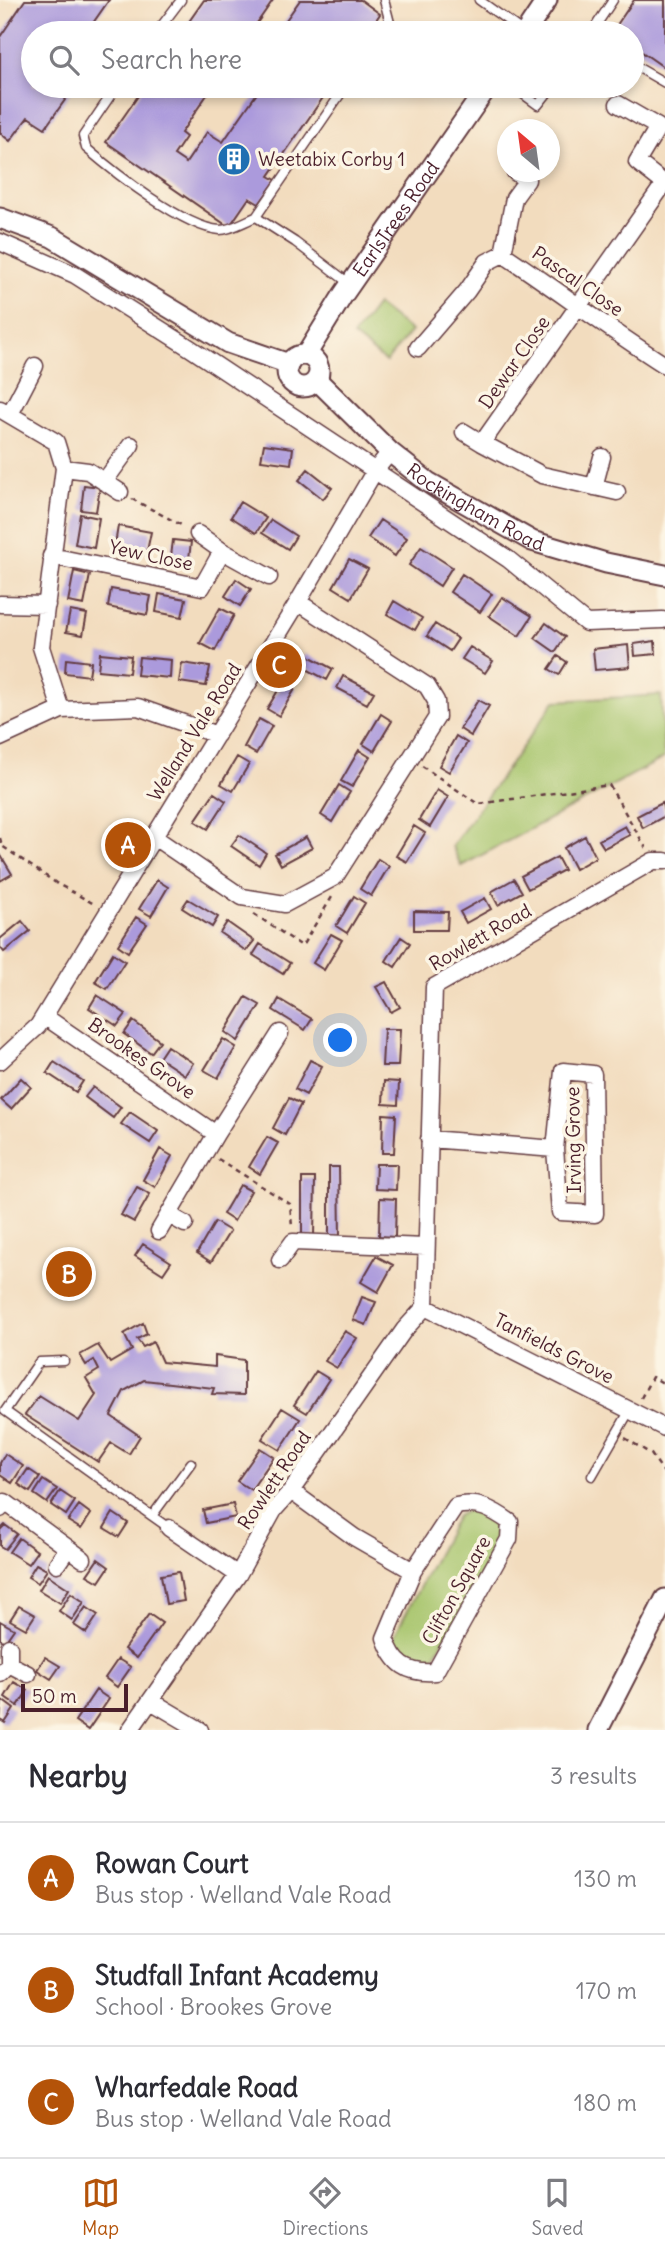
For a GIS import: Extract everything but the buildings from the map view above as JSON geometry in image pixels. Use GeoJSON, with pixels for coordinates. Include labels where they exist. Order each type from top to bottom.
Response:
{"type":"FeatureCollection","features":[{"type":"Feature","properties":{"kind":"street"},"geometry":{"type":"LineString","coordinates":[[533,21],[547,0]]}},
{"type":"Feature","properties":{"kind":"street","name":"EarlsTrees Road"},"geometry":{"type":"LineString","coordinates":[[297,360],[480,98]]}},
{"type":"Feature","properties":{"kind":"street"},"geometry":{"type":"LineString","coordinates":[[618,104],[658,127],[637,162],[665,184]]}},
{"type":"Feature","properties":{"kind":"street","name":"Pascal Close"},"geometry":{"type":"LineString","coordinates":[[503,254],[513,198],[519,182]]}},
{"type":"Feature","properties":{"kind":"street","name":"Pascal Close"},"geometry":{"type":"LineString","coordinates":[[529,182],[540,190]]}},
{"type":"Feature","properties":{"kind":"street","name":"Dewar Close"},"geometry":{"type":"LineString","coordinates":[[482,443],[665,184]]}},
{"type":"Feature","properties":{"kind":"street"},"geometry":{"type":"LineString","coordinates":[[0,218],[52,237],[228,343],[297,360],[311,357],[319,365],[317,380],[308,387],[297,386],[288,376],[297,360]]}},
{"type":"Feature","properties":{"kind":"street"},"geometry":{"type":"LineString","coordinates":[[0,242],[75,275],[190,348],[373,472],[508,559],[586,623],[663,620]]}},
{"type":"Feature","properties":{"kind":"street","name":"Pascal Close"},"geometry":{"type":"LineString","coordinates":[[503,254],[665,365]]}},
{"type":"Feature","properties":{"kind":"street","name":"Pascal Close"},"geometry":{"type":"LineString","coordinates":[[418,348],[467,291],[487,262],[503,254]]}},
{"type":"Feature","properties":{"kind":"street"},"geometry":{"type":"LineString","coordinates":[[36,366],[5,412],[56,442],[64,468],[41,647],[61,710]]}},
{"type":"Feature","properties":{"kind":"street","name":"Rockingham Road"},"geometry":{"type":"LineString","coordinates":[[317,380],[390,452],[428,482],[533,541],[606,564],[665,575]]}},
{"type":"Feature","properties":{"kind":"street"},"geometry":{"type":"LineString","coordinates":[[464,432],[542,475],[617,492]]}},
{"type":"Feature","properties":{"kind":"street"},"geometry":{"type":"LineString","coordinates":[[104,482],[131,445]]}},
{"type":"Feature","properties":{"kind":"street","name":"Welland Vale Road"},"geometry":{"type":"LineString","coordinates":[[0,1061],[38,1026],[298,602],[373,472],[390,452]]}},
{"type":"Feature","properties":{"kind":"street"},"geometry":{"type":"LineString","coordinates":[[594,487],[602,457]]}},
{"type":"Feature","properties":{"kind":"street"},"geometry":{"type":"LineString","coordinates":[[64,468],[88,471],[120,492]]}},
{"type":"Feature","properties":{"kind":"street","name":"Yew Close"},"geometry":{"type":"LineString","coordinates":[[198,534],[222,551],[269,577]]}},
{"type":"Feature","properties":{"kind":"street","name":"Yew Close"},"geometry":{"type":"LineString","coordinates":[[51,556],[202,587],[222,551]]}},
{"type":"Feature","properties":{"kind":"street"},"geometry":{"type":"LineString","coordinates":[[154,836],[242,897],[285,904],[335,877],[437,717],[436,701],[427,686],[298,602]]}},
{"type":"Feature","properties":{"kind":"street"},"geometry":{"type":"LineString","coordinates":[[0,604],[47,605]]}},
{"type":"Feature","properties":{"kind":"street"},"geometry":{"type":"LineString","coordinates":[[0,738],[61,710],[138,707],[217,735]]}},
{"type":"Feature","properties":{"kind":"street","name":"Rowlett Road"},"geometry":{"type":"LineString","coordinates":[[130,1730],[238,1575],[274,1510],[291,1491],[404,1330],[425,1307],[434,987],[659,861]]}},
{"type":"Feature","properties":{"kind":"street","name":"Brookes Grove"},"geometry":{"type":"LineString","coordinates":[[44,1016],[216,1134]]}},
{"type":"Feature","properties":{"kind":"street"},"geometry":{"type":"LineString","coordinates":[[159,1231],[216,1134],[275,1056],[280,1033]]}},
{"type":"Feature","properties":{"kind":"street","name":"Irving Grove"},"geometry":{"type":"LineString","coordinates":[[563,1071],[593,1074],[595,1214],[560,1212],[555,1149],[563,1071]]}},
{"type":"Feature","properties":{"kind":"street","name":"Irving Grove"},"geometry":{"type":"LineString","coordinates":[[429,1139],[555,1149]]}},
{"type":"Feature","properties":{"kind":"street"},"geometry":{"type":"LineString","coordinates":[[169,1215],[185,1224]]}},
{"type":"Feature","properties":{"kind":"street"},"geometry":{"type":"LineString","coordinates":[[280,1260],[293,1242],[426,1247]]}},
{"type":"Feature","properties":{"kind":"street","name":"Tanfields Grove"},"geometry":{"type":"LineString","coordinates":[[425,1307],[665,1427]]}},
{"type":"Feature","properties":{"kind":"street"},"geometry":{"type":"LineString","coordinates":[[291,1491],[354,1537],[414,1571]]}},
{"type":"Feature","properties":{"kind":"street"},"geometry":{"type":"LineString","coordinates":[[2,1503],[83,1559]]}},
{"type":"Feature","properties":{"kind":"street","name":"Clifton Square"},"geometry":{"type":"LineString","coordinates":[[470,1503],[493,1510],[510,1522],[509,1539],[435,1672],[416,1673],[391,1657],[385,1638],[414,1571],[456,1506],[470,1503]]}},
{"type":"Feature","properties":{"kind":"street"},"geometry":{"type":"LineString","coordinates":[[169,1528],[238,1575]]}},
{"type":"Feature","properties":{"kind":"street"},"geometry":{"type":"LineString","coordinates":[[57,1564],[68,1548]]}},
{"type":"Feature","properties":{"kind":"street"},"geometry":{"type":"LineString","coordinates":[[598,1730],[665,1599]]}},
{"type":"Feature","properties":{"kind":"street"},"geometry":{"type":"LineString","coordinates":[[9,1647],[4,1669],[28,1674]]}},
{"type":"Feature","properties":{"kind":"street"},"geometry":{"type":"LineString","coordinates":[[151,1702],[200,1730]]}},
{"type":"Feature","properties":{"kind":"lane"},"geometry":{"type":"LineString","coordinates":[[165,21],[181,0]]}},
{"type":"Feature","properties":{"kind":"lane"},"geometry":{"type":"LineString","coordinates":[[384,0],[389,21]]}},
{"type":"Feature","properties":{"kind":"lane"},"geometry":{"type":"LineString","coordinates":[[479,0],[508,21]]}},
{"type":"Feature","properties":{"kind":"lane"},"geometry":{"type":"LineString","coordinates":[[600,21],[613,0]]}},
{"type":"Feature","properties":{"kind":"lane"},"geometry":{"type":"LineString","coordinates":[[644,71],[665,83]]}},
{"type":"Feature","properties":{"kind":"lane"},"geometry":{"type":"LineString","coordinates":[[109,98],[83,135],[86,148],[163,205],[210,228],[223,230],[256,217],[338,98]]}},
{"type":"Feature","properties":{"kind":"lane"},"geometry":{"type":"LineString","coordinates":[[529,98],[538,104],[543,98]]}},
{"type":"Feature","properties":{"kind":"lane"},"geometry":{"type":"LineString","coordinates":[[256,217],[351,284]]}},
{"type":"Feature","properties":{"kind":"lane"},"geometry":{"type":"LineString","coordinates":[[64,1360],[39,1363],[5,1411],[169,1528]]}},
{"type":"Feature","properties":{"kind":"lane"},"geometry":{"type":"LineString","coordinates":[[592,1476],[632,1411]]}},
{"type":"Feature","properties":{"kind":"lane"},"geometry":{"type":"LineString","coordinates":[[152,1516],[191,1463]]}},
{"type":"Feature","properties":{"kind":"path"},"geometry":{"type":"LineString","coordinates":[[120,492],[198,534]]}},
{"type":"Feature","properties":{"kind":"path"},"geometry":{"type":"LineString","coordinates":[[410,758],[478,804],[608,785],[659,861]]}},
{"type":"Feature","properties":{"kind":"path"},"geometry":{"type":"LineString","coordinates":[[0,838],[2,846],[56,883],[108,912]]}},
{"type":"Feature","properties":{"kind":"path"},"geometry":{"type":"LineString","coordinates":[[242,897],[246,909],[302,946],[336,891],[335,877]]}},
{"type":"Feature","properties":{"kind":"path"},"geometry":{"type":"LineString","coordinates":[[206,1152],[290,1203],[293,1242]]}},
{"type":"Feature","properties":{"kind":"path"},"geometry":{"type":"LineString","coordinates":[[632,1411],[652,1377],[665,1384]]}},
{"type":"Feature","properties":{"kind":"path"},"geometry":{"type":"LineString","coordinates":[[616,1433],[651,1454],[665,1474]]}},
{"type":"Feature","properties":{"kind":"green space"},"geometry":{"type":"Polygon","coordinates":[[[377,305],[411,331],[386,362],[353,336],[377,305]]]}},
{"type":"Feature","properties":{"kind":"green space"},"geometry":{"type":"Polygon","coordinates":[[[661,695],[664,758],[461,866],[452,846],[555,701],[661,695]]]}},
{"type":"Feature","properties":{"kind":"green space"},"geometry":{"type":"Polygon","coordinates":[[[468,1510],[493,1518],[500,1527],[502,1540],[431,1662],[421,1665],[407,1661],[393,1641],[395,1634],[457,1516],[468,1510]]]}},
{"type":"Feature","properties":{"kind":"place","name":"Weetabix Corby 1"},"geometry":{"type":"Point","coordinates":[234,159]}},
{"type":"Feature","properties":{"kind":"place","name":"Wharfedale Road"},"geometry":{"type":"Point","coordinates":[279,665]}},
{"type":"Feature","properties":{"kind":"place","name":"Rowan Court"},"geometry":{"type":"Point","coordinates":[128,845]}},
{"type":"Feature","properties":{"kind":"place","name":"Studfall Infant Academy"},"geometry":{"type":"Point","coordinates":[69,1274]}}]}
